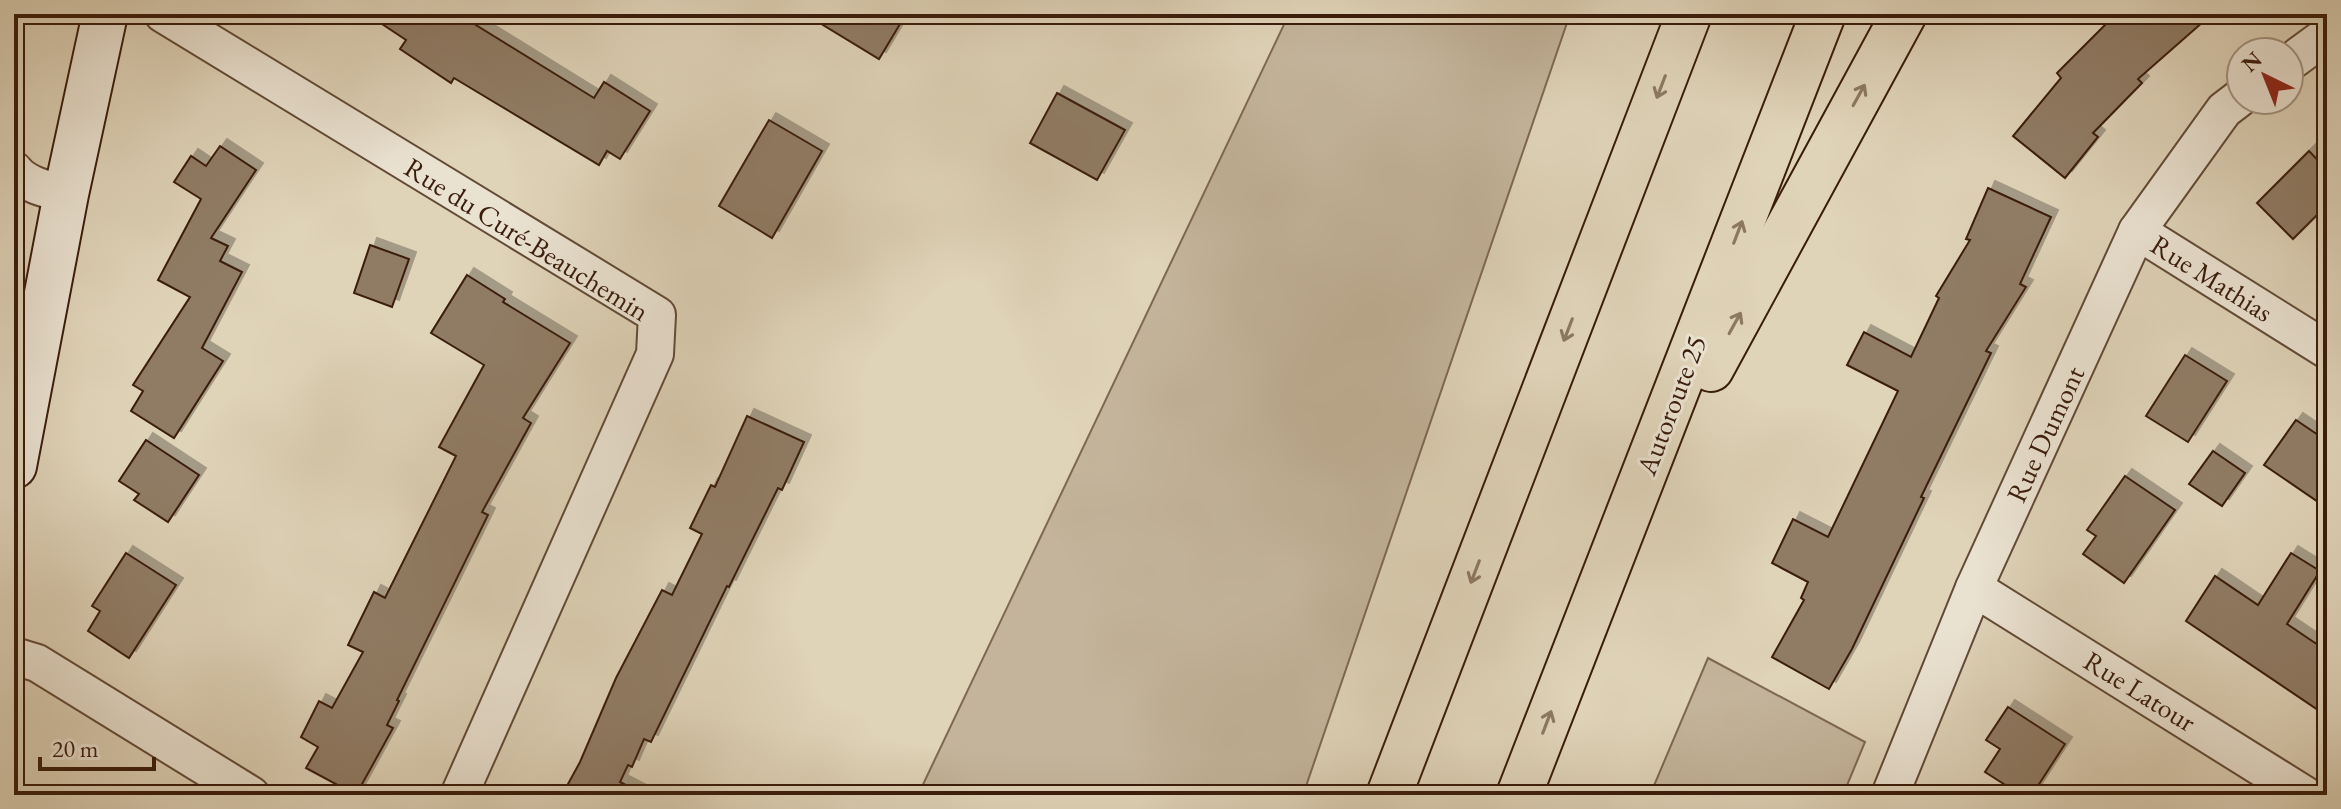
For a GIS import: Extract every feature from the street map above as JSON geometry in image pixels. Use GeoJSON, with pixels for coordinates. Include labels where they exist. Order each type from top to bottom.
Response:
{"type":"FeatureCollection","features":[{"type":"Feature","properties":{"kind":"highway"},"geometry":{"type":"LineString","coordinates":[[1389,795],[1689,14]]}},
{"type":"Feature","properties":{"kind":"highway","name":"Autoroute 25"},"geometry":{"type":"LineString","coordinates":[[1519,795],[1823,14]]}},
{"type":"Feature","properties":{"kind":"highway"},"geometry":{"type":"LineString","coordinates":[[1618,540],[1904,14]]}},
{"type":"Feature","properties":{"kind":"street"},"geometry":{"type":"LineString","coordinates":[[14,466],[66,194],[105,14]]}},
{"type":"Feature","properties":{"kind":"street","name":"Rue du Curé-Beauchemin"},"geometry":{"type":"LineString","coordinates":[[163,14],[657,315],[655,354],[459,795]]}},
{"type":"Feature","properties":{"kind":"street"},"geometry":{"type":"LineString","coordinates":[[2305,51],[2327,35]]}},
{"type":"Feature","properties":{"kind":"street","name":"Rue Dumont"},"geometry":{"type":"LineString","coordinates":[[1890,795],[1974,588],[2137,231],[2225,109]]}},
{"type":"Feature","properties":{"kind":"street"},"geometry":{"type":"LineString","coordinates":[[14,170],[32,183],[66,194]]}},
{"type":"Feature","properties":{"kind":"street","name":"Rue Mathias"},"geometry":{"type":"LineString","coordinates":[[2137,231],[2327,350]]}},
{"type":"Feature","properties":{"kind":"street","name":"Rue Latour"},"geometry":{"type":"LineString","coordinates":[[1974,588],[2305,795]]}},
{"type":"Feature","properties":{"kind":"street"},"geometry":{"type":"LineString","coordinates":[[14,656],[37,663],[251,795]]}},
{"type":"Feature","properties":{"kind":"shaded area"},"geometry":{"type":"Polygon","coordinates":[[[1289,14],[1570,14],[1303,795],[918,795],[1289,14]]]}},
{"type":"Feature","properties":{"kind":"shaded area"},"geometry":{"type":"Polygon","coordinates":[[[1708,658],[1865,742],[1843,795],[1650,795],[1708,658]]]}},
{"type":"Feature","properties":{"kind":"building"},"geometry":{"type":"Polygon","coordinates":[[[367,14],[458,14],[594,98],[604,82],[650,111],[620,159],[607,151],[599,165],[454,78],[451,83],[400,49],[406,40],[367,14]]]}},
{"type":"Feature","properties":{"kind":"building"},"geometry":{"type":"Polygon","coordinates":[[[805,14],[906,14],[879,59],[805,14]]]}},
{"type":"Feature","properties":{"kind":"building"},"geometry":{"type":"Polygon","coordinates":[[[2116,14],[2212,14],[2138,79],[2142,83],[2093,133],[2098,137],[2065,178],[2013,136],[2061,78],[2057,73],[2116,14]]]}},
{"type":"Feature","properties":{"kind":"building"},"geometry":{"type":"Polygon","coordinates":[[[1057,93],[1125,130],[1097,180],[1030,143],[1057,93]]]}},
{"type":"Feature","properties":{"kind":"building"},"geometry":{"type":"Polygon","coordinates":[[[769,120],[822,151],[772,238],[719,206],[769,120]]]}},
{"type":"Feature","properties":{"kind":"building"},"geometry":{"type":"Polygon","coordinates":[[[220,146],[256,170],[211,238],[228,246],[220,261],[242,272],[202,348],[223,361],[174,438],[131,411],[143,391],[133,385],[190,297],[158,280],[201,199],[174,182],[191,156],[206,166],[220,146]]]}},
{"type":"Feature","properties":{"kind":"building"},"geometry":{"type":"Polygon","coordinates":[[[2309,151],[2327,170],[2327,205],[2293,239],[2257,203],[2309,151]]]}},
{"type":"Feature","properties":{"kind":"building"},"geometry":{"type":"Polygon","coordinates":[[[1988,188],[2051,217],[2020,284],[2026,287],[1986,351],[1991,353],[1921,497],[1924,498],[1852,649],[1829,689],[1772,657],[1804,600],[1801,598],[1808,582],[1772,563],[1793,519],[1828,537],[1898,391],[1847,365],[1864,332],[1911,357],[1939,298],[1936,296],[1970,240],[1966,239],[1988,188]]]}},
{"type":"Feature","properties":{"kind":"building"},"geometry":{"type":"Polygon","coordinates":[[[370,245],[409,259],[392,307],[354,293],[370,245]]]}},
{"type":"Feature","properties":{"kind":"building"},"geometry":{"type":"Polygon","coordinates":[[[467,275],[505,299],[503,302],[570,343],[523,418],[531,423],[482,512],[488,515],[397,700],[387,725],[393,728],[356,795],[306,768],[318,747],[301,737],[319,701],[332,708],[363,652],[348,645],[374,592],[385,598],[456,456],[439,447],[484,365],[431,333],[467,275]]]}},
{"type":"Feature","properties":{"kind":"building"},"geometry":{"type":"Polygon","coordinates":[[[2185,355],[2227,381],[2188,442],[2146,416],[2185,355]]]}},
{"type":"Feature","properties":{"kind":"building"},"geometry":{"type":"Polygon","coordinates":[[[747,416],[804,442],[782,490],[778,488],[727,586],[651,742],[644,739],[632,767],[628,765],[620,782],[645,795],[562,795],[580,762],[616,678],[662,590],[672,595],[702,534],[690,528],[711,485],[715,487],[747,416]]]}},
{"type":"Feature","properties":{"kind":"building"},"geometry":{"type":"Polygon","coordinates":[[[2296,420],[2327,441],[2327,508],[2264,465],[2296,420]]]}},
{"type":"Feature","properties":{"kind":"building"},"geometry":{"type":"Polygon","coordinates":[[[146,440],[199,475],[168,522],[134,500],[139,494],[119,481],[146,440]]]}},
{"type":"Feature","properties":{"kind":"building"},"geometry":{"type":"Polygon","coordinates":[[[2213,451],[2245,473],[2222,506],[2189,484],[2213,451]]]}},
{"type":"Feature","properties":{"kind":"building"},"geometry":{"type":"Polygon","coordinates":[[[2125,476],[2175,510],[2124,583],[2083,554],[2096,536],[2087,530],[2125,476]]]}},
{"type":"Feature","properties":{"kind":"building"},"geometry":{"type":"Polygon","coordinates":[[[126,553],[176,585],[129,658],[88,631],[100,611],[92,606],[126,553]]]}},
{"type":"Feature","properties":{"kind":"building"},"geometry":{"type":"Polygon","coordinates":[[[2291,553],[2320,571],[2287,624],[2327,651],[2327,716],[2186,621],[2215,576],[2258,605],[2291,553]]]}},
{"type":"Feature","properties":{"kind":"building"},"geometry":{"type":"Polygon","coordinates":[[[2008,707],[2065,744],[2032,795],[2021,795],[1985,772],[2000,749],[1986,740],[2008,707]]]}}]}
